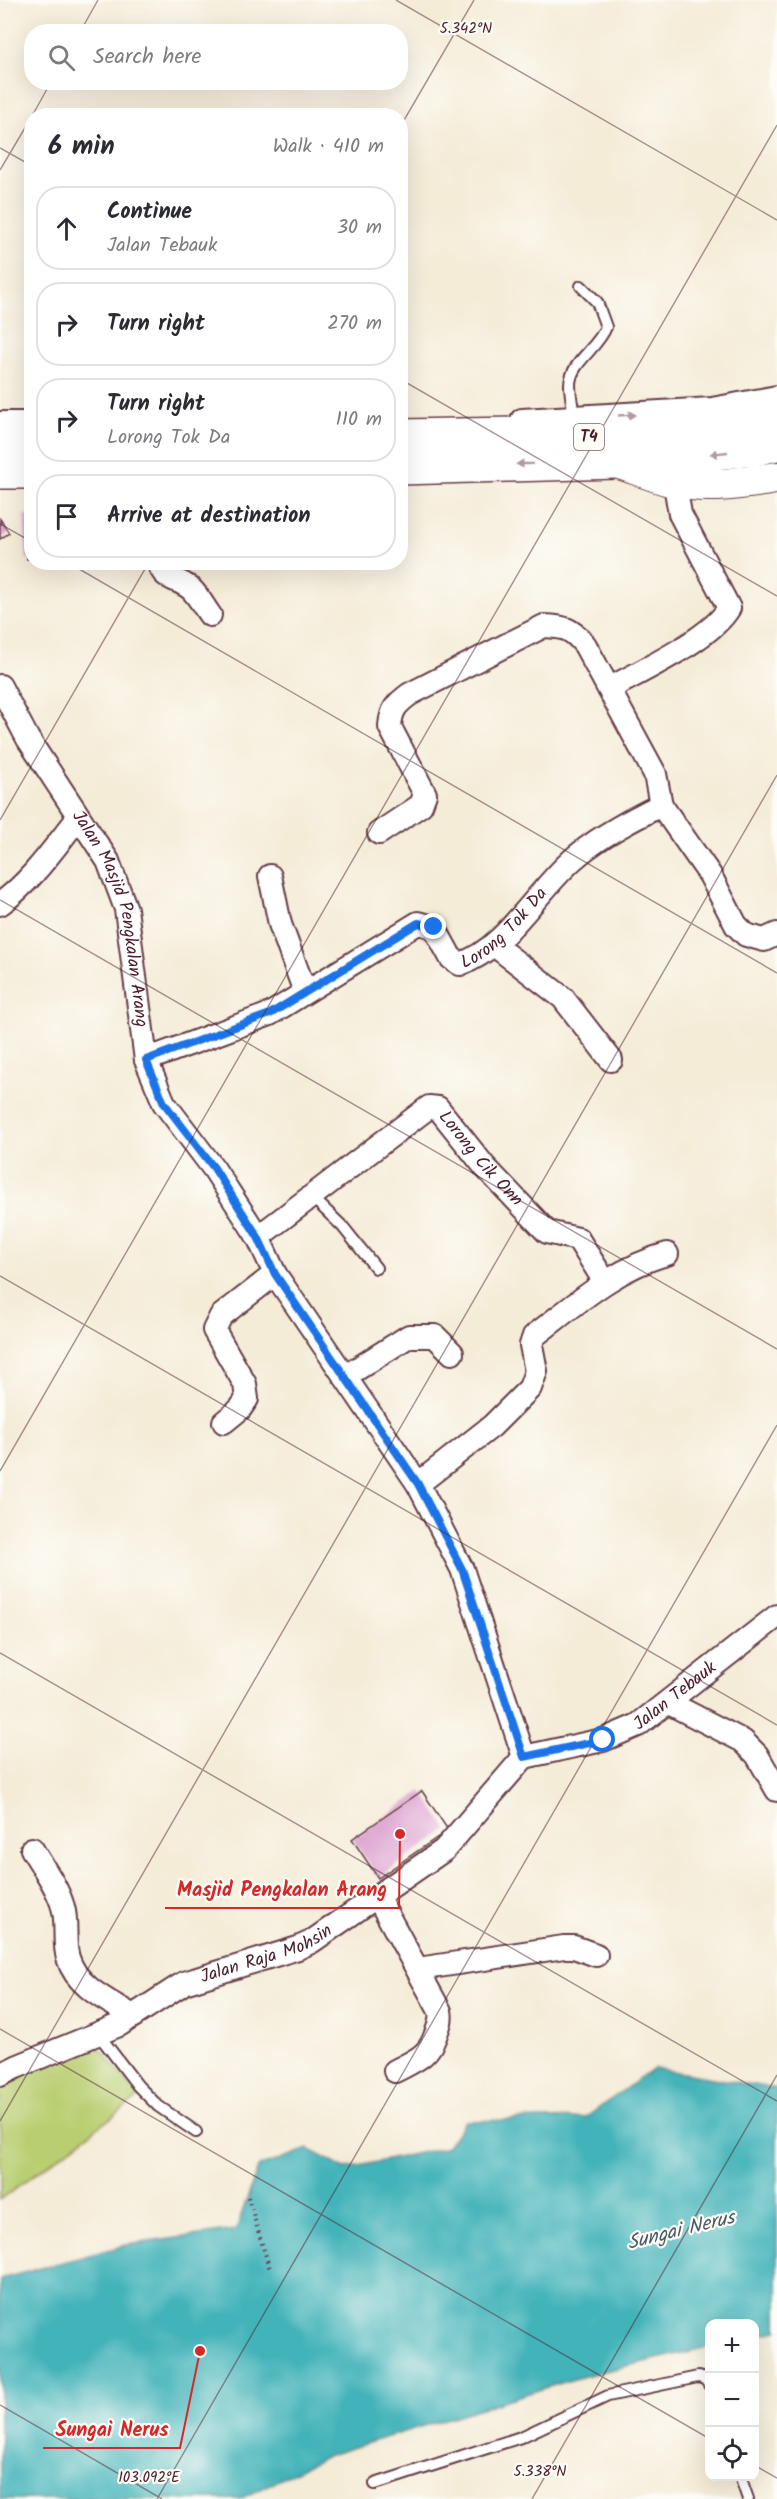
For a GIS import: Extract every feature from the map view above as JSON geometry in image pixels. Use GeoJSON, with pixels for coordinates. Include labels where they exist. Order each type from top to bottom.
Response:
{"type":"FeatureCollection","features":[{"type":"Feature","properties":{"kind":"highway","name":"T4"},"geometry":{"type":"LineString","coordinates":[[408,436],[521,434],[591,437],[697,428],[777,416]]}},
{"type":"Feature","properties":{"kind":"highway"},"geometry":{"type":"LineString","coordinates":[[0,440],[24,440]]}},
{"type":"Feature","properties":{"kind":"highway","name":"T4"},"geometry":{"type":"LineString","coordinates":[[408,468],[617,462],[672,469],[777,444]]}},
{"type":"Feature","properties":{"kind":"highway"},"geometry":{"type":"LineString","coordinates":[[0,472],[24,472]]}},
{"type":"Feature","properties":{"kind":"street"},"geometry":{"type":"LineString","coordinates":[[408,421],[574,418],[712,409],[777,397]]}},
{"type":"Feature","properties":{"kind":"street"},"geometry":{"type":"LineString","coordinates":[[0,423],[24,423]]}},
{"type":"Feature","properties":{"kind":"street"},"geometry":{"type":"LineString","coordinates":[[609,690],[695,639],[723,619],[729,608],[680,514],[672,469],[717,485],[777,478]]}},
{"type":"Feature","properties":{"kind":"street"},"geometry":{"type":"LineString","coordinates":[[160,570],[165,576],[192,590],[210,615]]}},
{"type":"Feature","properties":{"kind":"street"},"geometry":{"type":"LineString","coordinates":[[379,833],[421,805],[426,794],[390,727],[391,714],[396,704],[410,694],[544,626],[564,627],[575,633],[585,645],[655,774],[661,805],[710,875],[736,925],[746,935],[764,940],[777,934]]}},
{"type":"Feature","properties":{"kind":"street","name":"Jalan Masjid Pengkalan Arang"},"geometry":{"type":"LineString","coordinates":[[0,686],[6,711],[28,739],[108,861],[126,909],[146,1060],[164,1103],[214,1168],[258,1237],[275,1274],[418,1484],[462,1569],[524,1757]]}},
{"type":"Feature","properties":{"kind":"street","name":"Lorong Tok Da"},"geometry":{"type":"LineString","coordinates":[[146,1060],[270,1014],[418,923],[434,927],[451,958],[460,964],[474,960],[494,945],[577,856],[636,818],[661,805]]}},
{"type":"Feature","properties":{"kind":"street"},"geometry":{"type":"LineString","coordinates":[[0,904],[11,897],[39,868],[78,818]]}},
{"type":"Feature","properties":{"kind":"street"},"geometry":{"type":"LineString","coordinates":[[270,876],[280,924],[305,992]]}},
{"type":"Feature","properties":{"kind":"street"},"geometry":{"type":"LineString","coordinates":[[494,945],[563,998],[611,1060]]}},
{"type":"Feature","properties":{"kind":"street","name":"Lorong Cik Onn"},"geometry":{"type":"LineString","coordinates":[[258,1237],[429,1107],[438,1108],[485,1167],[548,1232],[578,1239],[605,1281]]}},
{"type":"Feature","properties":{"kind":"street"},"geometry":{"type":"LineString","coordinates":[[418,1484],[492,1426],[530,1388],[536,1371],[531,1345],[534,1336],[605,1281],[667,1254]]}},
{"type":"Feature","properties":{"kind":"street"},"geometry":{"type":"LineString","coordinates":[[224,1422],[240,1409],[247,1399],[245,1384],[214,1330],[221,1316],[275,1274]]}},
{"type":"Feature","properties":{"kind":"street"},"geometry":{"type":"LineString","coordinates":[[346,1376],[409,1336],[435,1336],[452,1353]]}},
{"type":"Feature","properties":{"kind":"street","name":"Jalan Tebauk"},"geometry":{"type":"LineString","coordinates":[[524,1757],[603,1740],[638,1725],[669,1703],[777,1616]]}},
{"type":"Feature","properties":{"kind":"street"},"geometry":{"type":"LineString","coordinates":[[669,1703],[743,1741],[757,1755],[777,1790]]}},
{"type":"Feature","properties":{"kind":"street","name":"Jalan Raja Mohsin"},"geometry":{"type":"LineString","coordinates":[[0,2075],[99,2035],[134,2016],[184,1983],[311,1942],[444,1850],[524,1757]]}},
{"type":"Feature","properties":{"kind":"street"},"geometry":{"type":"LineString","coordinates":[[32,1849],[58,1892],[64,1910],[68,1959],[78,1976],[90,1990],[134,2016]]}},
{"type":"Feature","properties":{"kind":"street"},"geometry":{"type":"LineString","coordinates":[[377,1896],[440,2011],[441,2019],[432,2047],[425,2055],[395,2071]]}},
{"type":"Feature","properties":{"kind":"street"},"geometry":{"type":"LineString","coordinates":[[418,1969],[564,1947],[574,1947],[596,1955]]}},
{"type":"Feature","properties":{"kind":"lane"},"geometry":{"type":"LineString","coordinates":[[574,418],[570,384],[573,373],[597,344],[606,327],[597,302],[581,286]]}},
{"type":"Feature","properties":{"kind":"lane"},"geometry":{"type":"LineString","coordinates":[[312,1197],[344,1227],[376,1268]]}},
{"type":"Feature","properties":{"kind":"lane"},"geometry":{"type":"LineString","coordinates":[[99,2035],[138,2086],[158,2106],[196,2132]]}},
{"type":"Feature","properties":{"kind":"lane"},"geometry":{"type":"LineString","coordinates":[[375,2484],[521,2437],[608,2396],[698,2377],[705,2379]]}},
{"type":"Feature","properties":{"kind":"lane"},"geometry":{"type":"LineString","coordinates":[[742,2481],[748,2499]]}},
{"type":"Feature","properties":{"kind":"path"},"geometry":{"type":"LineString","coordinates":[[248,2197],[270,2270]]}},
{"type":"Feature","properties":{"kind":"green space"},"geometry":{"type":"Polygon","coordinates":[[[99,2047],[139,2097],[0,2200],[0,2084],[12,2075],[99,2047]]]}},
{"type":"Feature","properties":{"kind":"water"},"geometry":{"type":"Polygon","coordinates":[[[654,2068],[777,2089],[777,2331],[759,2335],[759,2319],[705,2319],[705,2348],[584,2376],[326,2456],[240,2499],[0,2499],[0,2279],[126,2245],[236,2230],[258,2167],[308,2149],[345,2169],[447,2147],[465,2121],[585,2118],[654,2068]]]}},
{"type":"Feature","properties":{"kind":"building"},"geometry":{"type":"Polygon","coordinates":[[[0,519],[9,533],[0,539],[0,519]]]}},
{"type":"Feature","properties":{"kind":"building"},"geometry":{"type":"Polygon","coordinates":[[[422,1791],[448,1830],[378,1878],[352,1839],[422,1791]]]}},
{"type":"Feature","properties":{"kind":"place","name":"Masjid Pengkalan Arang"},"geometry":{"type":"Point","coordinates":[400,1834]}},
{"type":"Feature","properties":{"kind":"place","name":"Sungai Nerus"},"geometry":{"type":"Point","coordinates":[200,2351]}},
{"type":"Feature","properties":{"kind":"route"},"geometry":{"type":"LineString","coordinates":[[434,927],[418,923],[270,1014],[146,1060],[164,1103],[214,1168],[258,1237],[275,1274],[418,1484],[462,1569],[524,1757],[603,1740]]}}]}
